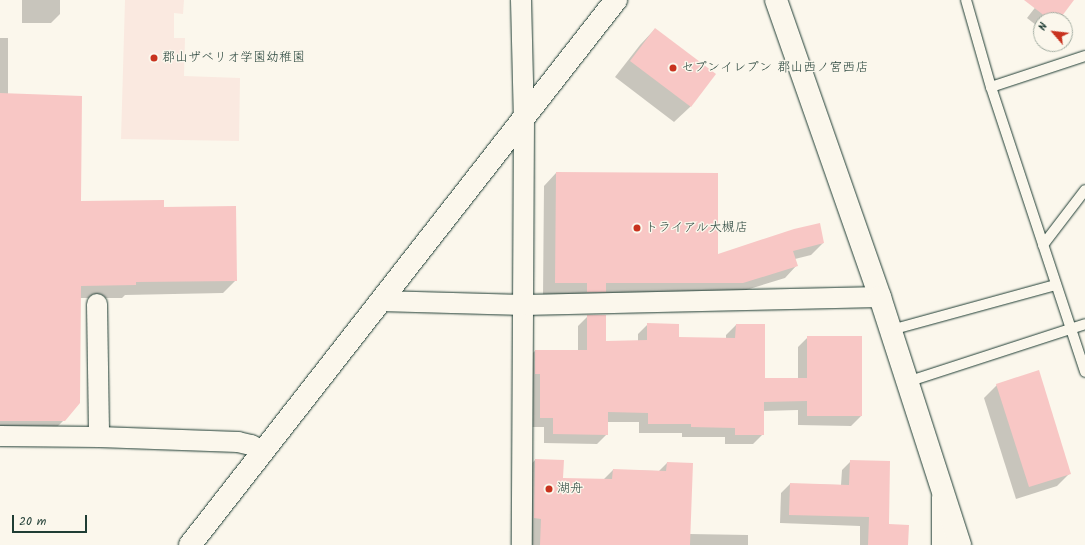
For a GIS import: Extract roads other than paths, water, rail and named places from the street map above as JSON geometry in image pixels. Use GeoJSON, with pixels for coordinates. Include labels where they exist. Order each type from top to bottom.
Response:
{"type":"FeatureCollection","features":[{"type":"Feature","properties":{"kind":"street"},"geometry":{"type":"LineString","coordinates":[[522,0],[524,119],[522,545]]}},
{"type":"Feature","properties":{"kind":"street"},"geometry":{"type":"LineString","coordinates":[[190,545],[616,0]]}},
{"type":"Feature","properties":{"kind":"street"},"geometry":{"type":"LineString","coordinates":[[776,0],[880,297],[960,545]]}},
{"type":"Feature","properties":{"kind":"street"},"geometry":{"type":"LineString","coordinates":[[380,301],[524,305],[880,297]]}},
{"type":"Feature","properties":{"kind":"street"},"geometry":{"type":"LineString","coordinates":[[97,304],[99,437]]}},
{"type":"Feature","properties":{"kind":"street"},"geometry":{"type":"LineString","coordinates":[[0,436],[99,437],[238,442],[251,445],[263,451]]}},
{"type":"Feature","properties":{"kind":"street"},"geometry":{"type":"LineString","coordinates":[[942,487],[942,545]]}},
{"type":"Feature","properties":{"kind":"lane"},"geometry":{"type":"LineString","coordinates":[[966,0],[991,87],[1085,372]]}},
{"type":"Feature","properties":{"kind":"lane"},"geometry":{"type":"LineString","coordinates":[[991,87],[1085,56]]}},
{"type":"Feature","properties":{"kind":"lane"},"geometry":{"type":"LineString","coordinates":[[1043,245],[1085,190]]}},
{"type":"Feature","properties":{"kind":"lane"},"geometry":{"type":"LineString","coordinates":[[891,330],[1056,285]]}},
{"type":"Feature","properties":{"kind":"lane"},"geometry":{"type":"LineString","coordinates":[[907,382],[1085,324]]}},
{"type":"Feature","properties":{"kind":"place","name":"郡山ザベリオ学園幼稚園"},"geometry":{"type":"Point","coordinates":[154,58]}},
{"type":"Feature","properties":{"kind":"place","name":"セブンイレブン 郡山西ノ宮西店"},"geometry":{"type":"Point","coordinates":[673,68]}},
{"type":"Feature","properties":{"kind":"place","name":"トライアル大槻店"},"geometry":{"type":"Point","coordinates":[637,228]}},
{"type":"Feature","properties":{"kind":"place","name":"湖舟"},"geometry":{"type":"Point","coordinates":[549,489]}}]}
